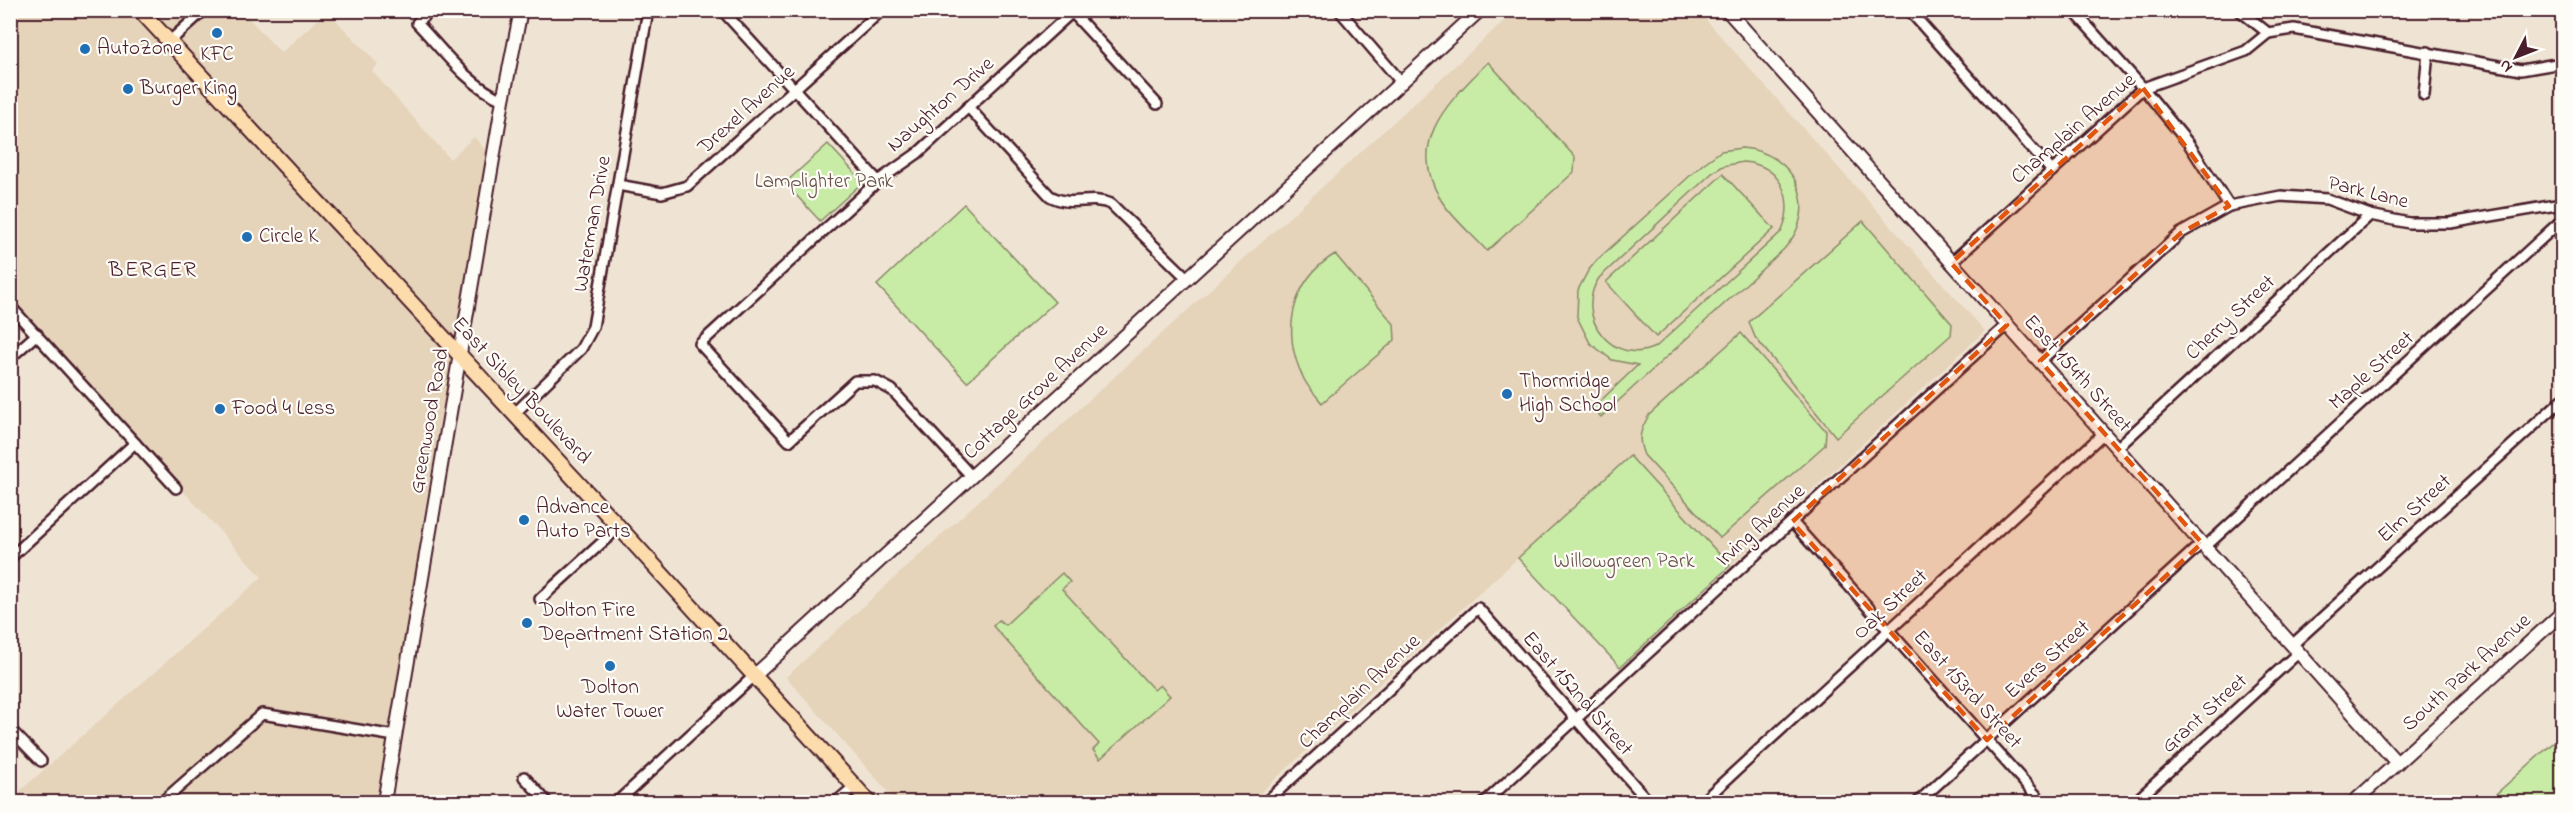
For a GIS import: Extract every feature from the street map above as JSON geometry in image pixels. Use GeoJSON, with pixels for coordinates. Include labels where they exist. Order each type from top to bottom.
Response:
{"type":"FeatureCollection","features":[{"type":"Feature","properties":{"kind":"main road","name":"East Sibley Boulevard"},"geometry":{"type":"LineString","coordinates":[[140,10],[619,527],[869,802]]}},
{"type":"Feature","properties":{"kind":"street"},"geometry":{"type":"LineString","coordinates":[[169,42],[204,10]]}},
{"type":"Feature","properties":{"kind":"street"},"geometry":{"type":"LineString","coordinates":[[430,10],[417,22],[472,80],[488,94],[503,100]]}},
{"type":"Feature","properties":{"kind":"street","name":"Greenwood Road"},"geometry":{"type":"LineString","coordinates":[[384,802],[503,100],[521,10]]}},
{"type":"Feature","properties":{"kind":"street","name":"Waterman Drive"},"geometry":{"type":"LineString","coordinates":[[514,414],[581,349],[593,327],[648,10]]}},
{"type":"Feature","properties":{"kind":"street"},"geometry":{"type":"LineString","coordinates":[[722,10],[878,181]]}},
{"type":"Feature","properties":{"kind":"street","name":"Drexel Avenue"},"geometry":{"type":"LineString","coordinates":[[618,185],[662,193],[687,186],[882,10]]}},
{"type":"Feature","properties":{"kind":"street"},"geometry":{"type":"LineString","coordinates":[[1339,10],[1402,82]]}},
{"type":"Feature","properties":{"kind":"street","name":"Cottage Grove Avenue"},"geometry":{"type":"LineString","coordinates":[[617,802],[1480,10]]}},
{"type":"Feature","properties":{"kind":"street","name":"East 154th Street"},"geometry":{"type":"LineString","coordinates":[[1727,10],[2397,763]]}},
{"type":"Feature","properties":{"kind":"street"},"geometry":{"type":"LineString","coordinates":[[1909,10],[2052,171]]}},
{"type":"Feature","properties":{"kind":"street"},"geometry":{"type":"LineString","coordinates":[[2073,10],[2143,88],[2189,144],[2229,206]]}},
{"type":"Feature","properties":{"kind":"street"},"geometry":{"type":"LineString","coordinates":[[2239,10],[2268,33],[2294,29],[2521,70],[2562,63]]}},
{"type":"Feature","properties":{"kind":"street","name":"Naughton Drive"},"geometry":{"type":"LineString","coordinates":[[972,477],[892,390],[875,381],[855,381],[789,441],[700,344],[878,181],[918,153],[1072,12],[1157,104]]}},
{"type":"Feature","properties":{"kind":"street","name":"Champlain Avenue"},"geometry":{"type":"LineString","coordinates":[[1951,263],[2143,88],[2246,51],[2268,33]]}},
{"type":"Feature","properties":{"kind":"street"},"geometry":{"type":"LineString","coordinates":[[2424,94],[2428,52]]}},
{"type":"Feature","properties":{"kind":"street"},"geometry":{"type":"LineString","coordinates":[[968,107],[1050,196],[1060,202],[1071,204],[1102,200],[1112,204],[1188,279]]}},
{"type":"Feature","properties":{"kind":"street","name":"Park Lane"},"geometry":{"type":"LineString","coordinates":[[2040,361],[2181,233],[2229,206],[2282,196],[2327,199],[2370,215],[2409,223],[2450,223],[2562,204]]}},
{"type":"Feature","properties":{"kind":"street","name":"Cherry Street"},"geometry":{"type":"LineString","coordinates":[[2117,448],[2370,215]]}},
{"type":"Feature","properties":{"kind":"street","name":"Maple Street"},"geometry":{"type":"LineString","coordinates":[[2204,545],[2562,220]]}},
{"type":"Feature","properties":{"kind":"street"},"geometry":{"type":"LineString","coordinates":[[10,306],[176,488]]}},
{"type":"Feature","properties":{"kind":"street","name":"Irving Avenue"},"geometry":{"type":"LineString","coordinates":[[1485,802],[2007,325]]}},
{"type":"Feature","properties":{"kind":"street"},"geometry":{"type":"LineString","coordinates":[[10,358],[37,334]]}},
{"type":"Feature","properties":{"kind":"street","name":"Elm Street"},"geometry":{"type":"LineString","coordinates":[[2296,649],[2562,400]]}},
{"type":"Feature","properties":{"kind":"street","name":"Oak Street"},"geometry":{"type":"LineString","coordinates":[[1702,802],[2104,433]]}},
{"type":"Feature","properties":{"kind":"street"},"geometry":{"type":"LineString","coordinates":[[10,558],[135,443]]}},
{"type":"Feature","properties":{"kind":"street","name":"East 153rd Street"},"geometry":{"type":"LineString","coordinates":[[1792,522],[2042,802]]}},
{"type":"Feature","properties":{"kind":"street"},"geometry":{"type":"LineString","coordinates":[[540,599],[619,527]]}},
{"type":"Feature","properties":{"kind":"street","name":"Evers Street"},"geometry":{"type":"LineString","coordinates":[[1918,802],[2204,545]]}},
{"type":"Feature","properties":{"kind":"street","name":"Champlain Avenue"},"geometry":{"type":"LineString","coordinates":[[1266,802],[1478,608]]}},
{"type":"Feature","properties":{"kind":"street","name":"East 152nd Street"},"geometry":{"type":"LineString","coordinates":[[1478,608],[1649,802]]}},
{"type":"Feature","properties":{"kind":"street","name":"South Park Avenue"},"geometry":{"type":"LineString","coordinates":[[2354,802],[2562,613]]}},
{"type":"Feature","properties":{"kind":"street","name":"Grant Street"},"geometry":{"type":"LineString","coordinates":[[2135,802],[2296,649]]}},
{"type":"Feature","properties":{"kind":"street"},"geometry":{"type":"LineString","coordinates":[[162,802],[262,714],[396,735]]}},
{"type":"Feature","properties":{"kind":"street"},"geometry":{"type":"LineString","coordinates":[[10,729],[41,761]]}},
{"type":"Feature","properties":{"kind":"street"},"geometry":{"type":"LineString","coordinates":[[524,777],[547,802]]}},
{"type":"Feature","properties":{"kind":"street"},"geometry":{"type":"LineString","coordinates":[[836,802],[855,786]]}},
{"type":"Feature","properties":{"kind":"highlighted area"},"geometry":{"type":"Polygon","coordinates":[[[2143,88],[2229,206],[2181,233],[2040,361],[2202,543],[1987,740],[1792,522],[2007,325],[1951,263],[2143,88]]]}},
{"type":"Feature","properties":{"kind":"shaded area"},"geometry":{"type":"Polygon","coordinates":[[[11,11],[242,11],[281,53],[327,11],[378,64],[372,71],[450,159],[474,137],[487,152],[419,542],[429,542],[383,802],[11,802],[11,799],[262,577],[11,303],[11,11]]]}},
{"type":"Feature","properties":{"kind":"shaded area","name":"Thornridge High School"},"geometry":{"type":"Polygon","coordinates":[[[1515,11],[1698,11],[1985,331],[1730,566],[1630,456],[1250,802],[897,802],[786,677],[1515,11]]]}},
{"type":"Feature","properties":{"kind":"green space"},"geometry":{"type":"Polygon","coordinates":[[[1488,62],[1575,157],[1574,172],[1487,251],[1441,200],[1431,179],[1428,159],[1430,141],[1436,124],[1459,92],[1488,62]]]}},
{"type":"Feature","properties":{"kind":"green space","name":"Lamplighter Park"},"geometry":{"type":"Polygon","coordinates":[[[828,144],[863,182],[820,221],[785,183],[828,144]]]}},
{"type":"Feature","properties":{"kind":"green space"},"geometry":{"type":"Polygon","coordinates":[[[1742,148],[1761,152],[1776,160],[1789,171],[1797,185],[1801,200],[1801,216],[1795,233],[1784,249],[1601,417],[1593,408],[1638,365],[1612,360],[1590,343],[1577,317],[1578,290],[1597,260],[1703,164],[1721,151],[1742,148]],[[1743,162],[1723,166],[1712,173],[1599,278],[1592,293],[1591,308],[1595,323],[1602,335],[1613,345],[1626,351],[1641,351],[1657,346],[1782,231],[1787,207],[1782,185],[1767,169],[1743,162]]]}},
{"type":"Feature","properties":{"kind":"green space"},"geometry":{"type":"Polygon","coordinates":[[[1723,174],[1774,229],[1656,337],[1606,282],[1723,174]]]}},
{"type":"Feature","properties":{"kind":"green space"},"geometry":{"type":"Polygon","coordinates":[[[964,204],[1055,302],[967,382],[877,285],[964,204]]]}},
{"type":"Feature","properties":{"kind":"green space"},"geometry":{"type":"Polygon","coordinates":[[[1863,221],[1952,324],[1951,335],[1836,437],[1755,337],[1749,322],[1863,221]]]}},
{"type":"Feature","properties":{"kind":"green space"},"geometry":{"type":"Polygon","coordinates":[[[1335,254],[1394,324],[1395,340],[1322,403],[1309,388],[1296,360],[1292,325],[1294,309],[1308,278],[1335,254]]]}},
{"type":"Feature","properties":{"kind":"green space"},"geometry":{"type":"Polygon","coordinates":[[[1741,333],[1826,431],[1825,445],[1720,538],[1644,455],[1640,435],[1649,415],[1741,333]]]}},
{"type":"Feature","properties":{"kind":"green space","name":"Willowgreen Park"},"geometry":{"type":"Polygon","coordinates":[[[1630,456],[1730,566],[1620,667],[1518,558],[1630,456]]]}},
{"type":"Feature","properties":{"kind":"green space"},"geometry":{"type":"Polygon","coordinates":[[[1062,573],[1070,582],[1062,589],[1154,690],[1160,685],[1170,696],[1100,759],[1093,750],[1099,744],[993,626],[999,620],[1005,625],[1062,573]]]}},
{"type":"Feature","properties":{"kind":"green space"},"geometry":{"type":"Polygon","coordinates":[[[2562,735],[2562,802],[2487,802],[2562,735]]]}},
{"type":"Feature","properties":{"kind":"place","name":"KFC"},"geometry":{"type":"Point","coordinates":[217,33]}},
{"type":"Feature","properties":{"kind":"place","name":"AutoZone"},"geometry":{"type":"Point","coordinates":[85,49]}},
{"type":"Feature","properties":{"kind":"place","name":"Burger King"},"geometry":{"type":"Point","coordinates":[128,89]}},
{"type":"Feature","properties":{"kind":"place","name":"Circle K"},"geometry":{"type":"Point","coordinates":[247,237]}},
{"type":"Feature","properties":{"kind":"place","name":"Thornridge High School"},"geometry":{"type":"Point","coordinates":[1507,394]}},
{"type":"Feature","properties":{"kind":"place","name":"Food 4 Less"},"geometry":{"type":"Point","coordinates":[220,409]}},
{"type":"Feature","properties":{"kind":"place","name":"Advance Auto Parts"},"geometry":{"type":"Point","coordinates":[524,520]}},
{"type":"Feature","properties":{"kind":"place","name":"Dolton Fire Department Station 2"},"geometry":{"type":"Point","coordinates":[527,623]}},
{"type":"Feature","properties":{"kind":"place","name":"Dolton Water Tower"},"geometry":{"type":"Point","coordinates":[610,666]}},
{"type":"Feature","properties":{"kind":"district","name":"BERGER"},"geometry":{"type":"Point","coordinates":[153,271]}}]}
